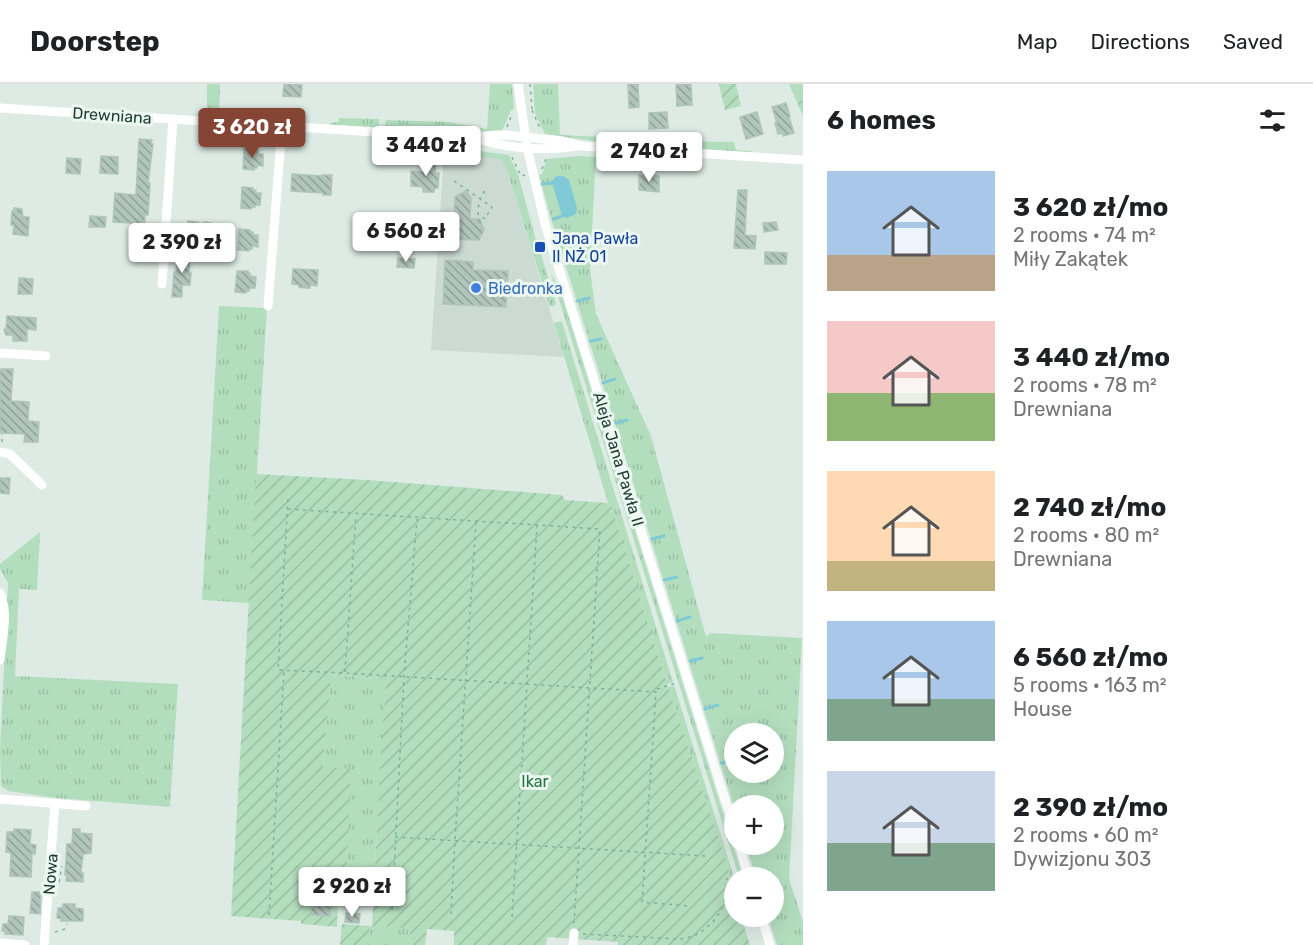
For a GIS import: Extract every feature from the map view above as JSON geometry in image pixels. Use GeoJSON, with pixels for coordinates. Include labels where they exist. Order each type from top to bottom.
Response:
{"type":"FeatureCollection","features":[{"type":"Feature","properties":{"kind":"street","name":"Aleja Jana Pawła II"},"geometry":{"type":"LineString","coordinates":[[518,84],[525,137],[545,224],[724,796]]}},
{"type":"Feature","properties":{"kind":"street","name":"Drewniana"},"geometry":{"type":"LineString","coordinates":[[0,109],[476,138],[495,135],[563,141],[581,146],[803,160]]}},
{"type":"Feature","properties":{"kind":"street"},"geometry":{"type":"LineString","coordinates":[[162,284],[173,119]]}},
{"type":"Feature","properties":{"kind":"street"},"geometry":{"type":"LineString","coordinates":[[268,306],[282,126]]}},
{"type":"Feature","properties":{"kind":"street"},"geometry":{"type":"LineString","coordinates":[[394,150],[395,133]]}},
{"type":"Feature","properties":{"kind":"street","name":"Drewniana"},"geometry":{"type":"LineString","coordinates":[[476,138],[494,144],[527,147],[561,149],[581,146]]}},
{"type":"Feature","properties":{"kind":"street"},"geometry":{"type":"LineString","coordinates":[[623,164],[624,149]]}},
{"type":"Feature","properties":{"kind":"street"},"geometry":{"type":"LineString","coordinates":[[0,353],[46,356]]}},
{"type":"Feature","properties":{"kind":"street"},"geometry":{"type":"LineString","coordinates":[[0,452],[10,454],[42,485]]}},
{"type":"Feature","properties":{"kind":"street"},"geometry":{"type":"LineString","coordinates":[[0,660],[4,624],[2,598]]}},
{"type":"Feature","properties":{"kind":"street"},"geometry":{"type":"LineString","coordinates":[[0,799],[86,806]]}},
{"type":"Feature","properties":{"kind":"street","name":"Nowa"},"geometry":{"type":"LineString","coordinates":[[44,945],[55,803]]}},
{"type":"Feature","properties":{"kind":"street"},"geometry":{"type":"LineString","coordinates":[[765,927],[770,945]]}},
{"type":"Feature","properties":{"kind":"street"},"geometry":{"type":"LineString","coordinates":[[573,933],[573,945]]}},
{"type":"Feature","properties":{"kind":"street"},"geometry":{"type":"LineString","coordinates":[[0,943],[26,945]]}},
{"type":"Feature","properties":{"kind":"path"},"geometry":{"type":"LineString","coordinates":[[454,182],[480,199],[492,207],[485,219],[478,214],[478,203],[480,199],[486,189]]}},
{"type":"Feature","properties":{"kind":"path"},"geometry":{"type":"LineString","coordinates":[[288,499],[278,670],[345,672],[656,692],[642,902],[688,906]]}},
{"type":"Feature","properties":{"kind":"path"},"geometry":{"type":"LineString","coordinates":[[288,510],[600,529],[573,933],[687,939],[704,931],[721,911],[724,901]]}},
{"type":"Feature","properties":{"kind":"path"},"geometry":{"type":"LineString","coordinates":[[345,672],[356,513]]}},
{"type":"Feature","properties":{"kind":"path"},"geometry":{"type":"LineString","coordinates":[[392,910],[404,676],[417,518]]}},
{"type":"Feature","properties":{"kind":"path"},"geometry":{"type":"LineString","coordinates":[[451,915],[476,521]]}},
{"type":"Feature","properties":{"kind":"path"},"geometry":{"type":"LineString","coordinates":[[512,917],[537,525]]}},
{"type":"Feature","properties":{"kind":"path"},"geometry":{"type":"LineString","coordinates":[[269,915],[284,670]]}},
{"type":"Feature","properties":{"kind":"path"},"geometry":{"type":"LineString","coordinates":[[657,689],[676,683]]}},
{"type":"Feature","properties":{"kind":"path"},"geometry":{"type":"LineString","coordinates":[[395,837],[705,856]]}},
{"type":"Feature","properties":{"kind":"path"},"geometry":{"type":"LineString","coordinates":[[54,933],[65,929],[67,924]]}},
{"type":"Feature","properties":{"kind":"shaded area"},"geometry":{"type":"Polygon","coordinates":[[[444,154],[501,158],[507,170],[564,357],[431,350],[444,154]]]}},
{"type":"Feature","properties":{"kind":"green space"},"geometry":{"type":"Polygon","coordinates":[[[207,84],[220,84],[219,114],[252,116],[251,119],[213,117],[207,114],[207,84]]]}},
{"type":"Feature","properties":{"kind":"green space"},"geometry":{"type":"Polygon","coordinates":[[[490,84],[512,84],[514,109],[511,110],[502,131],[445,132],[387,129],[385,126],[386,120],[449,122],[487,129],[490,84]]]}},
{"type":"Feature","properties":{"kind":"green space"},"geometry":{"type":"Polygon","coordinates":[[[533,84],[558,84],[560,135],[671,140],[671,145],[668,147],[576,139],[545,134],[535,113],[533,84]]]}},
{"type":"Feature","properties":{"kind":"green space"},"geometry":{"type":"Polygon","coordinates":[[[719,84],[736,84],[741,106],[725,110],[719,84]]]}},
{"type":"Feature","properties":{"kind":"green space"},"geometry":{"type":"Polygon","coordinates":[[[789,84],[803,84],[803,116],[789,84]]]}},
{"type":"Feature","properties":{"kind":"green space"},"geometry":{"type":"Polygon","coordinates":[[[339,118],[379,119],[379,126],[376,128],[330,123],[339,122],[339,118]]]}},
{"type":"Feature","properties":{"kind":"green space"},"geometry":{"type":"Polygon","coordinates":[[[677,141],[734,142],[736,150],[752,151],[750,153],[679,148],[677,141]]]}},
{"type":"Feature","properties":{"kind":"green space"},"geometry":{"type":"Polygon","coordinates":[[[457,148],[509,155],[518,174],[537,244],[534,245],[536,252],[540,251],[556,304],[552,307],[549,305],[507,170],[501,159],[456,155],[457,148]]]}},
{"type":"Feature","properties":{"kind":"green space"},"geometry":{"type":"Polygon","coordinates":[[[596,157],[590,269],[596,314],[651,436],[706,637],[710,633],[802,638],[789,879],[803,922],[803,945],[777,945],[771,927],[784,927],[784,867],[753,867],[749,855],[784,855],[784,795],[730,795],[727,783],[784,783],[784,723],[724,723],[724,775],[550,215],[539,175],[542,174],[547,159],[596,157]]]}},
{"type":"Feature","properties":{"kind":"green space"},"geometry":{"type":"Polygon","coordinates":[[[551,274],[560,289],[724,816],[724,829],[551,274]]]}},
{"type":"Feature","properties":{"kind":"green space"},"geometry":{"type":"Polygon","coordinates":[[[219,306],[267,308],[249,603],[202,600],[219,306]]]}},
{"type":"Feature","properties":{"kind":"green space"},"geometry":{"type":"Polygon","coordinates":[[[562,322],[673,682],[667,684],[611,505],[608,503],[554,323],[562,322]]]}},
{"type":"Feature","properties":{"kind":"green space","name":"Ikar"},"geometry":{"type":"Polygon","coordinates":[[[256,474],[562,495],[565,500],[611,505],[728,867],[724,867],[724,927],[744,927],[750,945],[618,945],[618,942],[547,937],[546,945],[454,945],[454,931],[427,929],[425,945],[409,945],[410,928],[372,926],[386,679],[331,675],[323,767],[351,769],[346,879],[339,879],[337,927],[301,924],[301,921],[231,916],[256,474]]]}},
{"type":"Feature","properties":{"kind":"green space"},"geometry":{"type":"Polygon","coordinates":[[[40,532],[37,590],[19,589],[15,676],[178,684],[170,807],[56,798],[8,791],[1,786],[0,751],[8,583],[0,569],[0,564],[40,532]]]}},
{"type":"Feature","properties":{"kind":"green space"},"geometry":{"type":"Polygon","coordinates":[[[330,675],[386,679],[374,881],[304,877],[323,767],[330,675]]]}},
{"type":"Feature","properties":{"kind":"green space"},"geometry":{"type":"Polygon","coordinates":[[[674,685],[724,845],[724,854],[668,687],[674,685]]]}},
{"type":"Feature","properties":{"kind":"green space"},"geometry":{"type":"Polygon","coordinates":[[[724,855],[727,855],[731,867],[728,867],[724,855]]]}},
{"type":"Feature","properties":{"kind":"green space"},"geometry":{"type":"Polygon","coordinates":[[[732,855],[736,855],[740,867],[736,867],[732,855]]]}},
{"type":"Feature","properties":{"kind":"green space"},"geometry":{"type":"Polygon","coordinates":[[[342,924],[370,926],[369,945],[340,945],[342,924]]]}},
{"type":"Feature","properties":{"kind":"green space"},"geometry":{"type":"Polygon","coordinates":[[[370,926],[410,927],[409,945],[369,945],[370,926]]]}},
{"type":"Feature","properties":{"kind":"water"},"geometry":{"type":"Polygon","coordinates":[[[559,176],[569,180],[577,208],[576,214],[567,218],[562,216],[552,182],[555,177],[559,176]]]}},
{"type":"Feature","properties":{"kind":"building"},"geometry":{"type":"Polygon","coordinates":[[[284,84],[302,85],[301,97],[283,96],[284,84]]]}},
{"type":"Feature","properties":{"kind":"building"},"geometry":{"type":"Polygon","coordinates":[[[628,84],[638,84],[639,107],[629,108],[628,84]]]}},
{"type":"Feature","properties":{"kind":"building"},"geometry":{"type":"Polygon","coordinates":[[[676,84],[691,84],[692,105],[677,106],[676,84]]]}},
{"type":"Feature","properties":{"kind":"building"},"geometry":{"type":"Polygon","coordinates":[[[786,103],[794,133],[783,136],[782,133],[778,134],[772,107],[786,103]]]}},
{"type":"Feature","properties":{"kind":"building"},"geometry":{"type":"Polygon","coordinates":[[[667,112],[668,128],[649,129],[649,113],[667,112]]]}},
{"type":"Feature","properties":{"kind":"building"},"geometry":{"type":"Polygon","coordinates":[[[757,112],[763,134],[746,139],[740,117],[757,112]]]}},
{"type":"Feature","properties":{"kind":"building"},"geometry":{"type":"Polygon","coordinates":[[[139,139],[152,140],[151,144],[153,144],[143,258],[129,257],[131,223],[113,222],[115,193],[136,195],[139,139]]]}},
{"type":"Feature","properties":{"kind":"building"},"geometry":{"type":"Polygon","coordinates":[[[244,148],[255,149],[258,154],[263,154],[263,166],[257,165],[254,170],[243,169],[244,148]]]}},
{"type":"Feature","properties":{"kind":"building"},"geometry":{"type":"Polygon","coordinates":[[[101,156],[118,157],[118,174],[100,173],[101,156]]]}},
{"type":"Feature","properties":{"kind":"building"},"geometry":{"type":"Polygon","coordinates":[[[67,158],[81,159],[80,174],[66,173],[67,158]]]}},
{"type":"Feature","properties":{"kind":"building"},"geometry":{"type":"Polygon","coordinates":[[[425,159],[436,160],[435,173],[439,173],[438,188],[435,188],[434,192],[423,192],[423,187],[411,186],[411,171],[424,172],[425,159]]]}},
{"type":"Feature","properties":{"kind":"building"},"geometry":{"type":"Polygon","coordinates":[[[292,174],[332,175],[331,195],[291,191],[292,174]]]}},
{"type":"Feature","properties":{"kind":"building"},"geometry":{"type":"Polygon","coordinates":[[[639,175],[659,176],[659,192],[639,190],[639,175]]]}},
{"type":"Feature","properties":{"kind":"building"},"geometry":{"type":"Polygon","coordinates":[[[242,187],[253,188],[256,190],[255,193],[261,193],[260,205],[255,205],[251,209],[241,208],[242,187]]]}},
{"type":"Feature","properties":{"kind":"building"},"geometry":{"type":"Polygon","coordinates":[[[738,190],[747,190],[745,235],[756,236],[755,249],[734,248],[738,190]]]}},
{"type":"Feature","properties":{"kind":"building"},"geometry":{"type":"Polygon","coordinates":[[[466,191],[471,198],[470,219],[480,219],[484,230],[479,240],[450,239],[445,229],[451,218],[454,218],[455,197],[466,191]]]}},
{"type":"Feature","properties":{"kind":"building"},"geometry":{"type":"Polygon","coordinates":[[[14,208],[22,209],[23,217],[29,217],[28,236],[13,234],[14,225],[11,225],[14,208]]]}},
{"type":"Feature","properties":{"kind":"building"},"geometry":{"type":"Polygon","coordinates":[[[90,216],[106,217],[105,227],[89,227],[90,216]]]}},
{"type":"Feature","properties":{"kind":"building"},"geometry":{"type":"Polygon","coordinates":[[[399,219],[437,221],[436,228],[399,226],[399,219]]]}},
{"type":"Feature","properties":{"kind":"building"},"geometry":{"type":"Polygon","coordinates":[[[188,221],[201,224],[211,223],[215,230],[211,233],[210,240],[187,239],[188,221]]]}},
{"type":"Feature","properties":{"kind":"building"},"geometry":{"type":"Polygon","coordinates":[[[776,222],[778,230],[764,232],[763,223],[776,222]]]}},
{"type":"Feature","properties":{"kind":"building"},"geometry":{"type":"Polygon","coordinates":[[[239,229],[250,230],[253,235],[258,235],[258,247],[252,246],[249,251],[238,250],[239,229]]]}},
{"type":"Feature","properties":{"kind":"building"},"geometry":{"type":"Polygon","coordinates":[[[178,251],[190,252],[190,285],[182,285],[182,297],[172,297],[174,272],[176,272],[178,251]]]}},
{"type":"Feature","properties":{"kind":"building"},"geometry":{"type":"Polygon","coordinates":[[[765,252],[787,253],[786,264],[765,264],[765,252]]]}},
{"type":"Feature","properties":{"kind":"building"},"geometry":{"type":"Polygon","coordinates":[[[398,258],[415,259],[414,268],[397,267],[398,258]]]}},
{"type":"Feature","properties":{"kind":"building","name":"Biedronka"},"geometry":{"type":"Polygon","coordinates":[[[445,260],[473,262],[473,270],[508,271],[506,307],[443,304],[445,260]]]}},
{"type":"Feature","properties":{"kind":"building"},"geometry":{"type":"Polygon","coordinates":[[[293,269],[318,270],[317,286],[310,285],[310,288],[305,288],[292,284],[293,269]]]}},
{"type":"Feature","properties":{"kind":"building"},"geometry":{"type":"Polygon","coordinates":[[[237,271],[248,271],[250,276],[256,277],[255,288],[250,288],[246,293],[235,292],[237,271]]]}},
{"type":"Feature","properties":{"kind":"building"},"geometry":{"type":"Polygon","coordinates":[[[19,278],[33,279],[32,294],[18,294],[19,278]]]}},
{"type":"Feature","properties":{"kind":"building"},"geometry":{"type":"Polygon","coordinates":[[[7,316],[36,318],[36,330],[27,329],[27,341],[13,341],[13,335],[6,335],[4,330],[7,316]]]}},
{"type":"Feature","properties":{"kind":"building"},"geometry":{"type":"Polygon","coordinates":[[[0,369],[13,369],[11,401],[29,402],[28,421],[39,422],[38,442],[24,442],[25,434],[0,433],[0,369]]]}},
{"type":"Feature","properties":{"kind":"building"},"geometry":{"type":"Polygon","coordinates":[[[0,478],[10,478],[9,494],[0,493],[0,478]]]}},
{"type":"Feature","properties":{"kind":"building"},"geometry":{"type":"Polygon","coordinates":[[[14,829],[31,830],[30,844],[36,845],[35,854],[32,853],[31,877],[10,876],[11,853],[6,852],[7,832],[14,832],[14,829]]]}},
{"type":"Feature","properties":{"kind":"building"},"geometry":{"type":"Polygon","coordinates":[[[73,829],[80,829],[80,833],[92,834],[91,853],[83,854],[81,873],[83,873],[83,882],[66,881],[67,844],[72,844],[73,829]]]}},
{"type":"Feature","properties":{"kind":"building"},"geometry":{"type":"Polygon","coordinates":[[[341,878],[348,878],[347,900],[340,900],[341,878]]]}},
{"type":"Feature","properties":{"kind":"building"},"geometry":{"type":"Polygon","coordinates":[[[32,892],[41,892],[40,914],[30,913],[32,892]]]}},
{"type":"Feature","properties":{"kind":"building"},"geometry":{"type":"Polygon","coordinates":[[[312,901],[331,902],[330,916],[311,915],[312,901]]]}},
{"type":"Feature","properties":{"kind":"building"},"geometry":{"type":"Polygon","coordinates":[[[63,904],[75,904],[75,908],[83,909],[83,921],[61,921],[62,919],[57,918],[58,908],[62,908],[63,904]]]}},
{"type":"Feature","properties":{"kind":"building"},"geometry":{"type":"Polygon","coordinates":[[[346,913],[360,914],[359,923],[345,922],[346,913]]]}},
{"type":"Feature","properties":{"kind":"building"},"geometry":{"type":"Polygon","coordinates":[[[9,916],[24,917],[23,935],[5,934],[5,931],[2,931],[3,924],[8,924],[9,916]]]}},
{"type":"Feature","properties":{"kind":"waterway"},"geometry":{"type":"LineString","coordinates":[[542,184],[553,183]]}},
{"type":"Feature","properties":{"kind":"waterway"},"geometry":{"type":"LineString","coordinates":[[553,219],[562,216]]}},
{"type":"Feature","properties":{"kind":"waterway"},"geometry":{"type":"LineString","coordinates":[[565,260],[576,256]]}},
{"type":"Feature","properties":{"kind":"waterway"},"geometry":{"type":"LineString","coordinates":[[577,301],[589,298]]}},
{"type":"Feature","properties":{"kind":"waterway"},"geometry":{"type":"LineString","coordinates":[[590,341],[601,339]]}},
{"type":"Feature","properties":{"kind":"waterway"},"geometry":{"type":"LineString","coordinates":[[603,383],[615,379]]}},
{"type":"Feature","properties":{"kind":"waterway"},"geometry":{"type":"LineString","coordinates":[[616,423],[627,420]]}},
{"type":"Feature","properties":{"kind":"waterway"},"geometry":{"type":"LineString","coordinates":[[652,539],[664,536]]}},
{"type":"Feature","properties":{"kind":"waterway"},"geometry":{"type":"LineString","coordinates":[[664,580],[677,577]]}},
{"type":"Feature","properties":{"kind":"waterway"},"geometry":{"type":"LineString","coordinates":[[677,621],[690,617]]}},
{"type":"Feature","properties":{"kind":"waterway"},"geometry":{"type":"LineString","coordinates":[[690,661],[702,658]]}},
{"type":"Feature","properties":{"kind":"waterway"},"geometry":{"type":"LineString","coordinates":[[705,709],[718,705]]}},
{"type":"Feature","properties":{"kind":"place","name":"Jana Pawła II NŻ 01"},"geometry":{"type":"Point","coordinates":[540,247]}},
{"type":"Feature","properties":{"kind":"place","name":"Biedronka"},"geometry":{"type":"Point","coordinates":[476,288]}}]}
